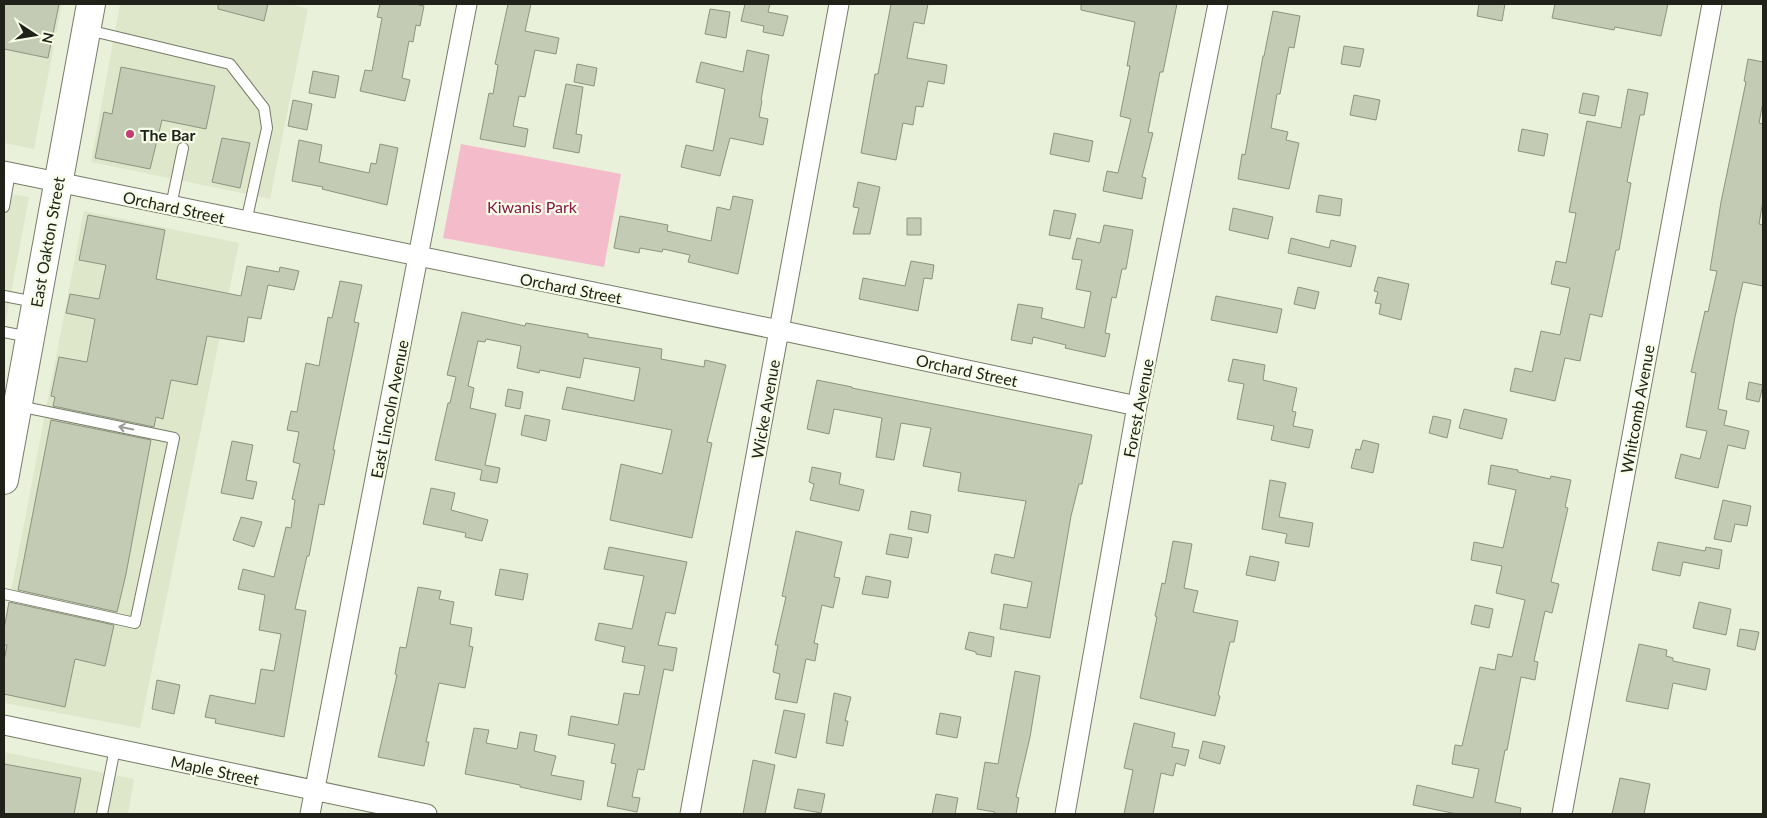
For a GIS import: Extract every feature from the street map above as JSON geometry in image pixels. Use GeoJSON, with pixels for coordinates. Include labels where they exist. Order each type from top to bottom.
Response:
{"type":"FeatureCollection","features":[{"type":"Feature","properties":{"kind":"main road","name":"East Oakton Street"},"geometry":{"type":"LineString","coordinates":[[4,480],[10,404],[30,337],[91,4]]}},
{"type":"Feature","properties":{"kind":"street","name":"East Lincoln Avenue"},"geometry":{"type":"LineString","coordinates":[[310,814],[467,4]]}},
{"type":"Feature","properties":{"kind":"street","name":"Wicke Avenue"},"geometry":{"type":"LineString","coordinates":[[690,814],[839,4]]}},
{"type":"Feature","properties":{"kind":"street","name":"Forest Avenue"},"geometry":{"type":"LineString","coordinates":[[1065,814],[1137,406],[1218,4]]}},
{"type":"Feature","properties":{"kind":"street","name":"Whitcomb Avenue"},"geometry":{"type":"LineString","coordinates":[[1562,814],[1712,4]]}},
{"type":"Feature","properties":{"kind":"street","name":"Orchard Street"},"geometry":{"type":"LineString","coordinates":[[7,172],[779,330],[1137,406]]}},
{"type":"Feature","properties":{"kind":"street","name":"Maple Street"},"geometry":{"type":"LineString","coordinates":[[4,725],[427,814]]}},
{"type":"Feature","properties":{"kind":"lane"},"geometry":{"type":"LineString","coordinates":[[87,30],[230,64],[264,108],[267,128],[246,222]]}},
{"type":"Feature","properties":{"kind":"lane"},"geometry":{"type":"LineString","coordinates":[[171,206],[182,148]]}},
{"type":"Feature","properties":{"kind":"lane"},"geometry":{"type":"LineString","coordinates":[[4,207],[7,172]]}},
{"type":"Feature","properties":{"kind":"lane"},"geometry":{"type":"LineString","coordinates":[[4,296],[36,302]]}},
{"type":"Feature","properties":{"kind":"lane"},"geometry":{"type":"LineString","coordinates":[[4,332],[30,337]]}},
{"type":"Feature","properties":{"kind":"lane"},"geometry":{"type":"LineString","coordinates":[[4,594],[135,623],[174,438],[10,404]]}},
{"type":"Feature","properties":{"kind":"lane"},"geometry":{"type":"LineString","coordinates":[[102,814],[115,748]]}},
{"type":"Feature","properties":{"kind":"shaded area"},"geometry":{"type":"Polygon","coordinates":[[[4,4],[62,4],[34,149],[4,143],[4,4]]]}},
{"type":"Feature","properties":{"kind":"shaded area"},"geometry":{"type":"Polygon","coordinates":[[[120,4],[289,4],[308,9],[270,199],[91,162],[120,4]]]}},
{"type":"Feature","properties":{"kind":"shaded area"},"geometry":{"type":"Polygon","coordinates":[[[4,193],[29,197],[4,330],[4,193]]]}},
{"type":"Feature","properties":{"kind":"shaded area"},"geometry":{"type":"Polygon","coordinates":[[[84,211],[239,243],[140,728],[4,703],[4,628],[84,211]]]}},
{"type":"Feature","properties":{"kind":"shaded area"},"geometry":{"type":"Polygon","coordinates":[[[4,752],[134,779],[128,814],[4,814],[4,752]]]}},
{"type":"Feature","properties":{"kind":"green space","name":"Kiwanis Park"},"geometry":{"type":"Polygon","coordinates":[[[461,144],[621,174],[604,267],[443,238],[461,144]]]}},
{"type":"Feature","properties":{"kind":"building"},"geometry":{"type":"Polygon","coordinates":[[[4,4],[59,4],[48,58],[4,49],[4,4]]]}},
{"type":"Feature","properties":{"kind":"building"},"geometry":{"type":"Polygon","coordinates":[[[218,4],[268,4],[264,21],[218,9],[218,4]]]}},
{"type":"Feature","properties":{"kind":"building"},"geometry":{"type":"Polygon","coordinates":[[[380,4],[415,4],[424,6],[420,26],[416,25],[413,42],[409,41],[402,78],[410,80],[405,101],[360,91],[365,70],[372,71],[382,18],[377,17],[380,4]]]}},
{"type":"Feature","properties":{"kind":"building"},"geometry":{"type":"Polygon","coordinates":[[[508,4],[531,4],[525,31],[559,38],[556,54],[535,50],[525,97],[519,96],[513,126],[528,129],[525,147],[480,139],[489,93],[493,94],[498,65],[495,64],[508,4]]]}},
{"type":"Feature","properties":{"kind":"building"},"geometry":{"type":"Polygon","coordinates":[[[745,4],[770,4],[768,12],[788,16],[783,36],[763,32],[764,26],[741,21],[745,4]]]}},
{"type":"Feature","properties":{"kind":"building"},"geometry":{"type":"Polygon","coordinates":[[[891,4],[928,4],[924,24],[914,22],[907,58],[947,65],[944,84],[928,81],[923,107],[916,106],[913,125],[903,123],[896,160],[861,153],[875,74],[878,74],[891,4]]]}},
{"type":"Feature","properties":{"kind":"building"},"geometry":{"type":"Polygon","coordinates":[[[1081,4],[1177,4],[1163,72],[1160,72],[1148,132],[1153,133],[1142,177],[1146,178],[1142,199],[1103,191],[1107,171],[1118,173],[1131,119],[1120,116],[1130,66],[1127,66],[1135,22],[1081,10],[1081,4]]]}},
{"type":"Feature","properties":{"kind":"building"},"geometry":{"type":"Polygon","coordinates":[[[1479,4],[1505,4],[1502,21],[1477,16],[1479,4]]]}},
{"type":"Feature","properties":{"kind":"building"},"geometry":{"type":"Polygon","coordinates":[[[1555,4],[1668,4],[1661,36],[1615,27],[1614,30],[1552,18],[1555,4]]]}},
{"type":"Feature","properties":{"kind":"building"},"geometry":{"type":"Polygon","coordinates":[[[710,9],[730,12],[726,38],[705,34],[710,9]]]}},
{"type":"Feature","properties":{"kind":"building"},"geometry":{"type":"Polygon","coordinates":[[[1273,11],[1300,16],[1294,48],[1289,47],[1280,94],[1277,94],[1271,128],[1288,132],[1286,140],[1299,143],[1289,189],[1238,179],[1242,154],[1245,155],[1273,11]]]}},
{"type":"Feature","properties":{"kind":"building"},"geometry":{"type":"Polygon","coordinates":[[[1344,46],[1364,49],[1360,67],[1341,64],[1344,46]]]}},
{"type":"Feature","properties":{"kind":"building"},"geometry":{"type":"Polygon","coordinates":[[[747,50],[769,55],[759,117],[768,119],[763,145],[730,138],[720,176],[681,167],[686,145],[713,151],[725,89],[696,82],[701,62],[743,72],[747,50]]]}},
{"type":"Feature","properties":{"kind":"building"},"geometry":{"type":"Polygon","coordinates":[[[1748,59],[1763,62],[1763,102],[1759,123],[1763,124],[1763,201],[1759,224],[1763,225],[1763,286],[1743,282],[1735,317],[1718,409],[1727,411],[1724,425],[1749,431],[1745,449],[1728,445],[1718,488],[1675,478],[1681,454],[1700,459],[1707,431],[1686,427],[1696,373],[1691,372],[1705,311],[1708,312],[1717,271],[1710,270],[1721,202],[1746,82],[1744,81],[1748,59]]]}},
{"type":"Feature","properties":{"kind":"building"},"geometry":{"type":"Polygon","coordinates":[[[577,64],[597,68],[594,86],[574,82],[577,64]]]}},
{"type":"Feature","properties":{"kind":"building"},"geometry":{"type":"Polygon","coordinates":[[[121,67],[215,86],[206,129],[162,120],[150,169],[95,158],[104,112],[112,114],[121,67]]]}},
{"type":"Feature","properties":{"kind":"building"},"geometry":{"type":"Polygon","coordinates":[[[313,71],[339,76],[335,98],[309,93],[313,71]]]}},
{"type":"Feature","properties":{"kind":"building"},"geometry":{"type":"Polygon","coordinates":[[[566,84],[583,87],[576,134],[582,135],[579,153],[553,148],[566,84]]]}},
{"type":"Feature","properties":{"kind":"building"},"geometry":{"type":"Polygon","coordinates":[[[1628,89],[1648,93],[1644,115],[1640,115],[1627,182],[1631,183],[1619,250],[1616,250],[1602,317],[1590,314],[1580,361],[1565,358],[1555,401],[1510,391],[1515,368],[1532,372],[1541,331],[1560,335],[1570,288],[1551,284],[1556,261],[1566,263],[1576,213],[1569,212],[1587,121],[1621,128],[1628,89]]]}},
{"type":"Feature","properties":{"kind":"building"},"geometry":{"type":"Polygon","coordinates":[[[1583,93],[1599,96],[1595,116],[1579,113],[1583,93]]]}},
{"type":"Feature","properties":{"kind":"building"},"geometry":{"type":"Polygon","coordinates":[[[1354,95],[1380,100],[1376,120],[1350,115],[1354,95]]]}},
{"type":"Feature","properties":{"kind":"building"},"geometry":{"type":"Polygon","coordinates":[[[293,100],[312,104],[307,130],[288,126],[293,100]]]}},
{"type":"Feature","properties":{"kind":"building"},"geometry":{"type":"Polygon","coordinates":[[[1522,129],[1548,134],[1544,156],[1518,151],[1522,129]]]}},
{"type":"Feature","properties":{"kind":"building"},"geometry":{"type":"Polygon","coordinates":[[[1054,133],[1093,141],[1089,162],[1050,154],[1054,133]]]}},
{"type":"Feature","properties":{"kind":"building"},"geometry":{"type":"Polygon","coordinates":[[[222,138],[250,143],[240,188],[212,182],[222,138]]]}},
{"type":"Feature","properties":{"kind":"building"},"geometry":{"type":"Polygon","coordinates":[[[299,140],[322,145],[319,162],[369,173],[371,163],[376,164],[380,144],[398,148],[387,205],[322,189],[323,187],[292,181],[299,140]]]}},
{"type":"Feature","properties":{"kind":"building"},"geometry":{"type":"Polygon","coordinates":[[[858,182],[880,187],[870,234],[853,234],[859,208],[853,207],[858,182]]]}},
{"type":"Feature","properties":{"kind":"building"},"geometry":{"type":"Polygon","coordinates":[[[1319,195],[1342,199],[1340,216],[1316,212],[1319,195]]]}},
{"type":"Feature","properties":{"kind":"building"},"geometry":{"type":"Polygon","coordinates":[[[733,196],[753,200],[738,274],[688,262],[690,255],[663,249],[662,252],[640,248],[639,253],[614,248],[620,216],[668,225],[667,231],[711,241],[717,207],[730,210],[733,196]]]}},
{"type":"Feature","properties":{"kind":"building"},"geometry":{"type":"Polygon","coordinates":[[[1233,208],[1273,217],[1268,239],[1229,230],[1233,208]]]}},
{"type":"Feature","properties":{"kind":"building"},"geometry":{"type":"Polygon","coordinates":[[[1054,210],[1076,214],[1070,239],[1049,235],[1054,210]]]}},
{"type":"Feature","properties":{"kind":"building"},"geometry":{"type":"Polygon","coordinates":[[[88,215],[165,230],[156,279],[241,296],[247,266],[279,272],[280,267],[299,271],[294,290],[268,285],[261,319],[248,317],[244,342],[207,336],[197,385],[171,380],[163,419],[156,417],[154,427],[53,406],[55,397],[51,396],[59,357],[87,362],[95,319],[66,313],[70,294],[99,299],[106,265],[79,260],[88,215]]]}},
{"type":"Feature","properties":{"kind":"building"},"geometry":{"type":"Polygon","coordinates":[[[907,218],[921,218],[921,235],[907,235],[907,218]]]}},
{"type":"Feature","properties":{"kind":"building"},"geometry":{"type":"Polygon","coordinates":[[[1104,225],[1133,230],[1126,269],[1122,269],[1116,298],[1112,297],[1105,333],[1110,334],[1105,357],[1065,348],[1066,345],[1033,337],[1032,344],[1011,340],[1018,304],[1043,308],[1041,318],[1084,328],[1091,292],[1076,289],[1082,260],[1072,259],[1077,238],[1100,243],[1104,225]]]}},
{"type":"Feature","properties":{"kind":"building"},"geometry":{"type":"Polygon","coordinates":[[[1291,238],[1329,248],[1331,240],[1356,246],[1351,267],[1288,253],[1291,238]]]}},
{"type":"Feature","properties":{"kind":"building"},"geometry":{"type":"Polygon","coordinates":[[[911,261],[934,265],[932,279],[924,278],[918,311],[859,299],[863,278],[905,286],[911,261]]]}},
{"type":"Feature","properties":{"kind":"building"},"geometry":{"type":"Polygon","coordinates":[[[1378,277],[1409,284],[1401,320],[1379,314],[1381,304],[1375,303],[1378,292],[1374,291],[1378,277]]]}},
{"type":"Feature","properties":{"kind":"building"},"geometry":{"type":"Polygon","coordinates":[[[340,281],[362,285],[354,322],[359,323],[333,450],[335,450],[324,505],[319,504],[309,556],[307,556],[295,609],[306,611],[284,737],[215,723],[216,719],[205,717],[210,695],[255,704],[261,669],[274,671],[281,634],[259,630],[265,595],[238,589],[243,569],[274,577],[286,527],[291,528],[295,500],[292,499],[300,464],[293,462],[299,432],[287,430],[291,411],[297,412],[306,363],[319,366],[328,317],[332,318],[340,281]]]}},
{"type":"Feature","properties":{"kind":"building"},"geometry":{"type":"Polygon","coordinates":[[[1298,287],[1319,292],[1315,309],[1294,304],[1298,287]]]}},
{"type":"Feature","properties":{"kind":"building"},"geometry":{"type":"Polygon","coordinates":[[[1216,296],[1282,309],[1277,333],[1211,320],[1216,296]]]}},
{"type":"Feature","properties":{"kind":"building"},"geometry":{"type":"Polygon","coordinates":[[[462,312],[525,326],[526,323],[588,334],[588,337],[662,349],[661,359],[704,367],[705,360],[726,365],[707,442],[712,443],[692,538],[610,520],[621,464],[662,474],[672,430],[562,409],[567,387],[634,401],[640,368],[584,358],[580,378],[540,370],[539,373],[517,368],[521,346],[486,339],[485,342],[478,341],[468,386],[474,388],[470,408],[496,414],[485,465],[500,468],[497,483],[480,480],[482,470],[435,460],[456,377],[447,375],[462,312]]]}},
{"type":"Feature","properties":{"kind":"building"},"geometry":{"type":"Polygon","coordinates":[[[1233,359],[1265,365],[1263,380],[1297,388],[1292,411],[1296,412],[1293,426],[1313,430],[1309,448],[1271,440],[1274,426],[1237,419],[1244,384],[1228,381],[1233,359]]]}},
{"type":"Feature","properties":{"kind":"building"},"geometry":{"type":"Polygon","coordinates":[[[817,380],[1092,435],[1082,484],[1079,484],[1071,516],[1050,638],[1000,629],[1004,604],[1027,608],[1032,582],[991,573],[995,554],[1014,558],[1026,501],[958,491],[961,473],[923,466],[931,428],[901,423],[894,460],[876,457],[882,418],[834,409],[829,434],[807,429],[817,380]]]}},
{"type":"Feature","properties":{"kind":"building"},"geometry":{"type":"Polygon","coordinates":[[[1749,382],[1763,385],[1759,402],[1746,399],[1749,382]]]}},
{"type":"Feature","properties":{"kind":"building"},"geometry":{"type":"Polygon","coordinates":[[[508,389],[523,392],[520,409],[505,406],[508,389]]]}},
{"type":"Feature","properties":{"kind":"building"},"geometry":{"type":"Polygon","coordinates":[[[1464,409],[1507,419],[1502,439],[1459,428],[1464,409]]]}},
{"type":"Feature","properties":{"kind":"building"},"geometry":{"type":"Polygon","coordinates":[[[525,415],[550,420],[546,441],[521,435],[525,415]]]}},
{"type":"Feature","properties":{"kind":"building"},"geometry":{"type":"Polygon","coordinates":[[[1433,416],[1451,420],[1447,438],[1429,433],[1433,416]]]}},
{"type":"Feature","properties":{"kind":"building"},"geometry":{"type":"Polygon","coordinates":[[[51,420],[151,440],[117,612],[18,590],[51,420]]]}},
{"type":"Feature","properties":{"kind":"building"},"geometry":{"type":"Polygon","coordinates":[[[1363,440],[1379,444],[1373,473],[1351,468],[1356,449],[1360,450],[1363,440]]]}},
{"type":"Feature","properties":{"kind":"building"},"geometry":{"type":"Polygon","coordinates":[[[232,441],[253,445],[246,480],[257,482],[253,499],[221,493],[232,441]]]}},
{"type":"Feature","properties":{"kind":"building"},"geometry":{"type":"Polygon","coordinates":[[[1491,465],[1550,479],[1551,476],[1571,480],[1565,507],[1568,508],[1551,582],[1559,584],[1552,613],[1545,611],[1534,661],[1538,662],[1535,680],[1521,677],[1495,802],[1521,808],[1520,814],[1457,814],[1413,805],[1417,785],[1473,798],[1479,769],[1452,764],[1455,745],[1462,746],[1480,667],[1495,670],[1498,654],[1512,657],[1525,600],[1496,593],[1502,566],[1471,560],[1474,542],[1503,548],[1516,490],[1488,484],[1491,465]]]}},
{"type":"Feature","properties":{"kind":"building"},"geometry":{"type":"Polygon","coordinates":[[[812,467],[841,473],[839,484],[864,490],[859,511],[810,500],[814,484],[809,482],[812,467]]]}},
{"type":"Feature","properties":{"kind":"building"},"geometry":{"type":"Polygon","coordinates":[[[1270,480],[1286,483],[1279,517],[1313,523],[1309,547],[1285,543],[1287,534],[1262,529],[1270,480]]]}},
{"type":"Feature","properties":{"kind":"building"},"geometry":{"type":"Polygon","coordinates":[[[431,488],[455,493],[451,510],[488,520],[482,541],[465,537],[466,533],[423,524],[431,488]]]}},
{"type":"Feature","properties":{"kind":"building"},"geometry":{"type":"Polygon","coordinates":[[[1723,500],[1751,506],[1747,526],[1735,524],[1731,542],[1714,539],[1723,500]]]}},
{"type":"Feature","properties":{"kind":"building"},"geometry":{"type":"Polygon","coordinates":[[[911,511],[931,515],[928,533],[908,529],[911,511]]]}},
{"type":"Feature","properties":{"kind":"building"},"geometry":{"type":"Polygon","coordinates":[[[241,517],[262,522],[254,547],[233,540],[241,517]]]}},
{"type":"Feature","properties":{"kind":"building"},"geometry":{"type":"Polygon","coordinates":[[[796,531],[842,542],[834,577],[840,578],[833,608],[822,605],[814,643],[818,644],[815,661],[806,659],[797,703],[775,699],[780,674],[773,672],[778,645],[775,645],[786,597],[782,596],[796,531]]]}},
{"type":"Feature","properties":{"kind":"building"},"geometry":{"type":"Polygon","coordinates":[[[890,534],[912,538],[908,558],[886,554],[890,534]]]}},
{"type":"Feature","properties":{"kind":"building"},"geometry":{"type":"Polygon","coordinates":[[[1173,541],[1192,544],[1184,588],[1198,591],[1193,612],[1238,621],[1234,642],[1230,642],[1215,716],[1140,698],[1157,617],[1155,616],[1162,583],[1165,584],[1173,541]]]}},
{"type":"Feature","properties":{"kind":"building"},"geometry":{"type":"Polygon","coordinates":[[[1658,542],[1705,551],[1706,547],[1722,550],[1719,569],[1683,562],[1680,576],[1652,570],[1658,542]]]}},
{"type":"Feature","properties":{"kind":"building"},"geometry":{"type":"Polygon","coordinates":[[[609,547],[687,562],[675,614],[666,612],[658,645],[677,648],[673,671],[664,669],[644,770],[638,769],[632,797],[640,798],[637,812],[607,806],[616,764],[611,763],[615,744],[568,735],[571,716],[618,725],[624,693],[639,695],[645,666],[622,662],[625,647],[595,640],[599,623],[632,629],[644,576],[604,569],[609,547]]]}},
{"type":"Feature","properties":{"kind":"building"},"geometry":{"type":"Polygon","coordinates":[[[1250,556],[1279,562],[1275,581],[1246,575],[1250,556]]]}},
{"type":"Feature","properties":{"kind":"building"},"geometry":{"type":"Polygon","coordinates":[[[500,569],[528,574],[523,600],[495,595],[500,569]]]}},
{"type":"Feature","properties":{"kind":"building"},"geometry":{"type":"Polygon","coordinates":[[[866,576],[891,581],[888,598],[862,594],[866,576]]]}},
{"type":"Feature","properties":{"kind":"building"},"geometry":{"type":"Polygon","coordinates":[[[418,587],[441,591],[439,599],[454,602],[450,624],[472,628],[469,646],[473,647],[465,688],[439,683],[426,742],[429,742],[424,766],[378,757],[397,675],[395,674],[400,647],[406,648],[418,587]]]}},
{"type":"Feature","properties":{"kind":"building"},"geometry":{"type":"Polygon","coordinates":[[[9,602],[114,625],[105,666],[75,659],[65,707],[4,694],[4,661],[7,645],[4,645],[4,629],[9,602]]]}},
{"type":"Feature","properties":{"kind":"building"},"geometry":{"type":"Polygon","coordinates":[[[1699,602],[1731,609],[1726,635],[1693,628],[1699,602]]]}},
{"type":"Feature","properties":{"kind":"building"},"geometry":{"type":"Polygon","coordinates":[[[1475,605],[1493,609],[1489,628],[1471,624],[1475,605]]]}},
{"type":"Feature","properties":{"kind":"building"},"geometry":{"type":"Polygon","coordinates":[[[1740,629],[1759,632],[1755,650],[1737,646],[1740,629]]]}},
{"type":"Feature","properties":{"kind":"building"},"geometry":{"type":"Polygon","coordinates":[[[969,632],[994,637],[991,657],[976,654],[976,652],[965,649],[969,632]]]}},
{"type":"Feature","properties":{"kind":"building"},"geometry":{"type":"Polygon","coordinates":[[[1639,644],[1667,650],[1666,656],[1673,658],[1673,661],[1710,669],[1706,690],[1673,683],[1668,709],[1626,701],[1639,644]]]}},
{"type":"Feature","properties":{"kind":"building"},"geometry":{"type":"Polygon","coordinates":[[[1015,671],[1040,676],[1030,737],[1016,797],[1019,798],[1016,814],[994,814],[995,812],[977,809],[985,762],[998,764],[1015,671]]]}},
{"type":"Feature","properties":{"kind":"building"},"geometry":{"type":"Polygon","coordinates":[[[157,680],[180,685],[174,714],[152,709],[157,680]]]}},
{"type":"Feature","properties":{"kind":"building"},"geometry":{"type":"Polygon","coordinates":[[[834,693],[851,697],[845,721],[848,721],[843,746],[826,743],[834,693]]]}},
{"type":"Feature","properties":{"kind":"building"},"geometry":{"type":"Polygon","coordinates":[[[784,710],[805,714],[796,758],[775,753],[784,710]]]}},
{"type":"Feature","properties":{"kind":"building"},"geometry":{"type":"Polygon","coordinates":[[[940,713],[961,717],[957,738],[936,734],[940,713]]]}},
{"type":"Feature","properties":{"kind":"building"},"geometry":{"type":"Polygon","coordinates":[[[1134,723],[1175,733],[1172,747],[1189,750],[1185,766],[1176,763],[1173,776],[1161,773],[1153,814],[1124,814],[1133,770],[1124,768],[1134,723]]]}},
{"type":"Feature","properties":{"kind":"building"},"geometry":{"type":"Polygon","coordinates":[[[474,728],[489,730],[486,743],[517,749],[520,732],[537,735],[534,751],[556,756],[551,775],[584,781],[581,800],[465,774],[474,728]]]}},
{"type":"Feature","properties":{"kind":"building"},"geometry":{"type":"Polygon","coordinates":[[[1203,741],[1225,746],[1220,764],[1199,758],[1203,741]]]}},
{"type":"Feature","properties":{"kind":"building"},"geometry":{"type":"Polygon","coordinates":[[[753,760],[775,765],[765,814],[743,814],[753,760]]]}},
{"type":"Feature","properties":{"kind":"building"},"geometry":{"type":"Polygon","coordinates":[[[4,764],[81,778],[74,814],[4,814],[4,764]]]}},
{"type":"Feature","properties":{"kind":"building"},"geometry":{"type":"Polygon","coordinates":[[[1620,778],[1650,784],[1644,814],[1612,814],[1620,778]]]}},
{"type":"Feature","properties":{"kind":"building"},"geometry":{"type":"Polygon","coordinates":[[[798,789],[825,794],[821,813],[794,808],[798,789]]]}},
{"type":"Feature","properties":{"kind":"building"},"geometry":{"type":"Polygon","coordinates":[[[936,794],[958,798],[955,814],[932,814],[936,794]]]}},
{"type":"Feature","properties":{"kind":"place","name":"The Bar"},"geometry":{"type":"Point","coordinates":[130,134]}}]}
